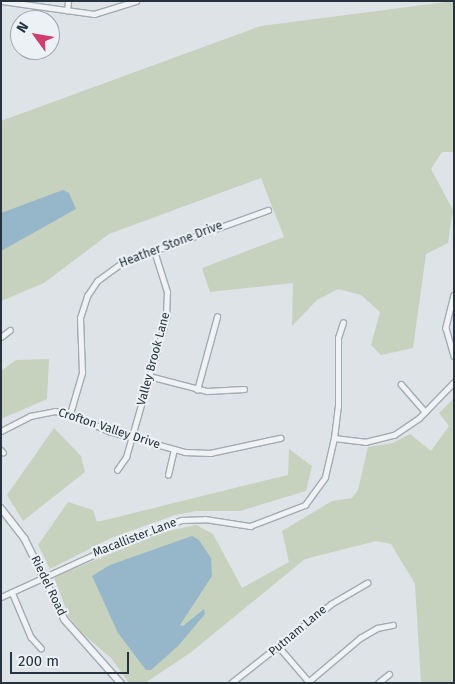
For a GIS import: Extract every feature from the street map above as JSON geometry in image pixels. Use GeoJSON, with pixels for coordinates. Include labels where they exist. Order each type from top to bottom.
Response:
{"type":"FeatureCollection","features":[{"type":"Feature","properties":{"kind":"street"},"geometry":{"type":"LineString","coordinates":[[2,1],[67,11],[103,13],[136,1]]}},
{"type":"Feature","properties":{"kind":"street"},"geometry":{"type":"LineString","coordinates":[[67,11],[68,1]]}},
{"type":"Feature","properties":{"kind":"street","name":"Heather Stone Drive"},"geometry":{"type":"LineString","coordinates":[[70,414],[82,373],[79,326],[88,296],[98,281],[114,267],[268,210]]}},
{"type":"Feature","properties":{"kind":"street","name":"Valley Brook Lane"},"geometry":{"type":"LineString","coordinates":[[117,470],[124,462],[132,438],[150,376],[168,300],[165,282],[154,251]]}},
{"type":"Feature","properties":{"kind":"street"},"geometry":{"type":"LineString","coordinates":[[454,295],[446,328],[454,356]]}},
{"type":"Feature","properties":{"kind":"street"},"geometry":{"type":"LineString","coordinates":[[197,390],[217,317]]}},
{"type":"Feature","properties":{"kind":"street","name":"Macallister Lane"},"geometry":{"type":"LineString","coordinates":[[1,597],[126,540],[182,520],[205,519],[244,527],[298,509],[311,500],[321,486],[334,438],[338,406],[338,338],[343,323]]}},
{"type":"Feature","properties":{"kind":"street"},"geometry":{"type":"LineString","coordinates":[[1,337],[10,330]]}},
{"type":"Feature","properties":{"kind":"street"},"geometry":{"type":"LineString","coordinates":[[150,376],[197,390],[222,392],[244,389]]}},
{"type":"Feature","properties":{"kind":"street"},"geometry":{"type":"LineString","coordinates":[[334,438],[357,442],[382,439],[406,428],[425,412],[454,382]]}},
{"type":"Feature","properties":{"kind":"street"},"geometry":{"type":"LineString","coordinates":[[401,384],[425,412]]}},
{"type":"Feature","properties":{"kind":"street","name":"Crofton Valley Drive"},"geometry":{"type":"LineString","coordinates":[[1,431],[38,413],[54,411],[70,414],[132,438],[174,450],[210,453],[280,438]]}},
{"type":"Feature","properties":{"kind":"street"},"geometry":{"type":"LineString","coordinates":[[168,475],[174,450]]}},
{"type":"Feature","properties":{"kind":"street","name":"Riedel Road"},"geometry":{"type":"LineString","coordinates":[[1,508],[25,539],[43,578],[71,629],[121,683]]}},
{"type":"Feature","properties":{"kind":"street","name":"Putnam Lane"},"geometry":{"type":"LineString","coordinates":[[231,683],[279,647],[331,604],[367,583]]}},
{"type":"Feature","properties":{"kind":"street"},"geometry":{"type":"LineString","coordinates":[[12,592],[31,637],[41,648]]}},
{"type":"Feature","properties":{"kind":"street"},"geometry":{"type":"LineString","coordinates":[[279,647],[309,682],[360,638],[377,628],[393,625]]}},
{"type":"Feature","properties":{"kind":"street"},"geometry":{"type":"LineString","coordinates":[[378,683],[388,674]]}},
{"type":"Feature","properties":{"kind":"green space"},"geometry":{"type":"Polygon","coordinates":[[[454,1],[454,152],[442,152],[431,169],[453,210],[448,243],[426,254],[413,348],[381,355],[371,345],[380,312],[361,295],[338,289],[317,300],[292,326],[293,283],[210,292],[202,268],[284,237],[261,178],[109,234],[44,283],[1,301],[1,121],[261,26],[454,1]]]}},
{"type":"Feature","properties":{"kind":"green space"},"geometry":{"type":"Polygon","coordinates":[[[49,359],[47,399],[1,419],[1,371],[16,360],[49,359]]]}},
{"type":"Feature","properties":{"kind":"green space"},"geometry":{"type":"Polygon","coordinates":[[[454,398],[454,683],[421,683],[415,584],[391,544],[376,541],[305,559],[190,653],[145,683],[129,683],[111,658],[83,634],[69,617],[54,577],[163,532],[196,525],[213,534],[242,588],[289,562],[282,531],[332,501],[352,498],[358,490],[368,447],[393,443],[410,434],[431,451],[449,426],[439,413],[454,398]]]}},
{"type":"Feature","properties":{"kind":"green space"},"geometry":{"type":"Polygon","coordinates":[[[54,428],[81,456],[85,472],[23,521],[7,495],[54,428]]]}},
{"type":"Feature","properties":{"kind":"green space"},"geometry":{"type":"Polygon","coordinates":[[[289,449],[312,466],[306,491],[240,511],[196,511],[175,515],[111,538],[50,569],[38,545],[68,502],[93,510],[97,522],[288,475],[289,449]]]}},
{"type":"Feature","properties":{"kind":"water"},"geometry":{"type":"Polygon","coordinates":[[[63,190],[69,193],[76,209],[1,251],[1,213],[63,190]]]}},
{"type":"Feature","properties":{"kind":"water"},"geometry":{"type":"Polygon","coordinates":[[[192,536],[199,540],[211,558],[212,576],[180,625],[183,626],[204,609],[205,614],[178,646],[151,670],[146,670],[118,633],[92,576],[110,565],[192,536]]]}}]}
